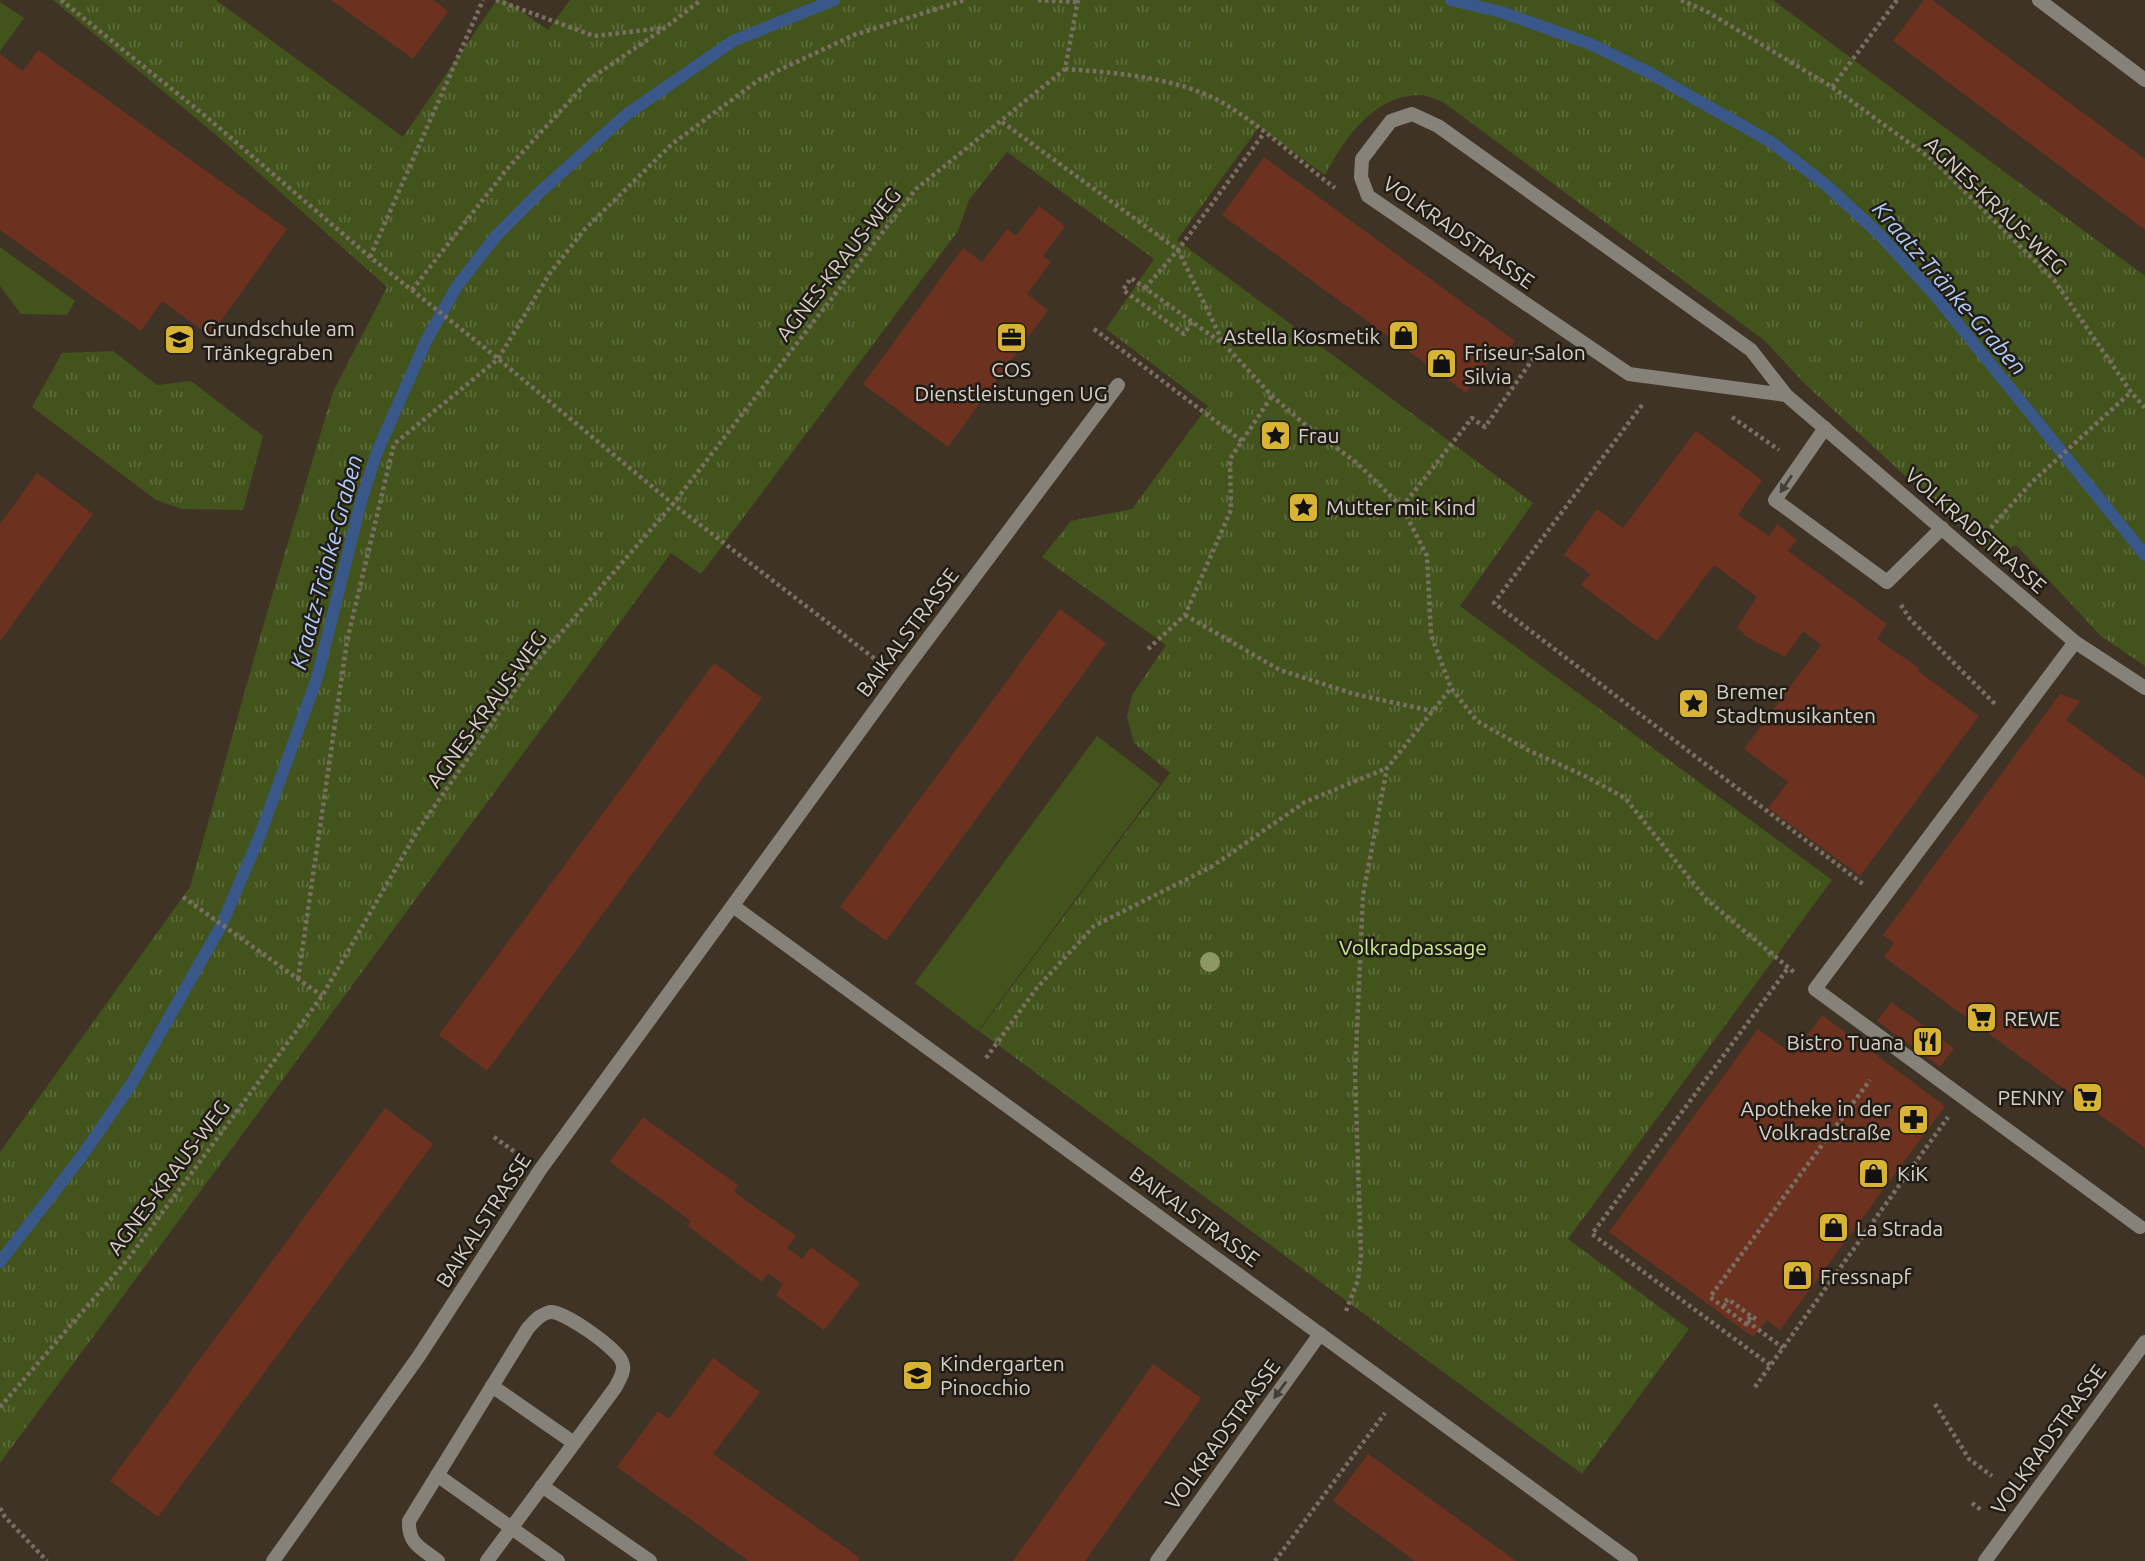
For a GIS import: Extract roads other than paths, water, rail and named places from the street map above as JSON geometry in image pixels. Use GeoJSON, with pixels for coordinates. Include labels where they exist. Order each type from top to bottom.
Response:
{"type":"FeatureCollection","features":[{"type":"Feature","properties":{"kind":"street"},"geometry":{"type":"LineString","coordinates":[[2039,0],[2145,80]]}},
{"type":"Feature","properties":{"kind":"street","name":"VOLKRADSTRASSE"},"geometry":{"type":"LineString","coordinates":[[1786,395],[1629,374],[1368,196],[1361,177],[1362,159],[1391,121],[1412,114],[1437,126],[1751,350],[1786,395],[1969,552],[2075,642],[2145,688]]}},
{"type":"Feature","properties":{"kind":"street","name":"BAIKALSTRASSE"},"geometry":{"type":"LineString","coordinates":[[273,1561],[419,1356],[540,1170],[900,676],[1118,385]]}},
{"type":"Feature","properties":{"kind":"street"},"geometry":{"type":"LineString","coordinates":[[1825,428],[1776,500],[1887,582],[1942,528]]}},
{"type":"Feature","properties":{"kind":"street"},"geometry":{"type":"LineString","coordinates":[[2075,642],[1815,989],[2140,1227]]}},
{"type":"Feature","properties":{"kind":"street","name":"BAIKALSTRASSE"},"geometry":{"type":"LineString","coordinates":[[733,906],[1631,1561]]}},
{"type":"Feature","properties":{"kind":"street"},"geometry":{"type":"LineString","coordinates":[[438,1561],[409,1535],[410,1521],[528,1328],[540,1315],[553,1311],[565,1315],[614,1351],[622,1362],[623,1372],[615,1388],[487,1561]]}},
{"type":"Feature","properties":{"kind":"street","name":"VOLKRADSTRASSE"},"geometry":{"type":"LineString","coordinates":[[1159,1560],[1320,1334]]}},
{"type":"Feature","properties":{"kind":"street","name":"VOLKRADSTRASSE"},"geometry":{"type":"LineString","coordinates":[[1984,1561],[2145,1342]]}},
{"type":"Feature","properties":{"kind":"street"},"geometry":{"type":"LineString","coordinates":[[492,1386],[574,1443]]}},
{"type":"Feature","properties":{"kind":"street"},"geometry":{"type":"LineString","coordinates":[[437,1475],[558,1561]]}},
{"type":"Feature","properties":{"kind":"street"},"geometry":{"type":"LineString","coordinates":[[542,1486],[650,1561]]}},
{"type":"Feature","properties":{"kind":"waterway","name":"Kraatz-Tränke-Graben"},"geometry":{"type":"LineString","coordinates":[[0,1262],[84,1153],[132,1083],[222,924],[260,835],[317,678],[361,501],[377,452],[426,341],[457,286],[496,236],[541,191],[627,114],[733,41],[834,0]]}},
{"type":"Feature","properties":{"kind":"waterway","name":"Kraatz-Tränke-Graben"},"geometry":{"type":"LineString","coordinates":[[1451,0],[1501,12],[1588,43],[1648,72],[1771,142],[1826,185],[1878,233],[1933,293],[2145,555]]}},
{"type":"Feature","properties":{"kind":"place","name":"Astella Kosmetik"},"geometry":{"type":"Point","coordinates":[1403,336]}},
{"type":"Feature","properties":{"kind":"place","name":"COS Dienstleistungen UG"},"geometry":{"type":"Point","coordinates":[1011,337]}},
{"type":"Feature","properties":{"kind":"place","name":"Grundschule am Tränkegraben"},"geometry":{"type":"Point","coordinates":[180,340]}},
{"type":"Feature","properties":{"kind":"place","name":"Friseur-Salon Silvia"},"geometry":{"type":"Point","coordinates":[1441,364]}},
{"type":"Feature","properties":{"kind":"place","name":"Frau"},"geometry":{"type":"Point","coordinates":[1275,435]}},
{"type":"Feature","properties":{"kind":"place","name":"Mutter mit Kind"},"geometry":{"type":"Point","coordinates":[1303,507]}},
{"type":"Feature","properties":{"kind":"place","name":"Bremer Stadtmusikanten"},"geometry":{"type":"Point","coordinates":[1693,703]}},
{"type":"Feature","properties":{"kind":"place","name":"REWE"},"geometry":{"type":"Point","coordinates":[1981,1018]}},
{"type":"Feature","properties":{"kind":"place","name":"Bistro Tuana"},"geometry":{"type":"Point","coordinates":[1927,1042]}},
{"type":"Feature","properties":{"kind":"place","name":"PENNY"},"geometry":{"type":"Point","coordinates":[2087,1097]}},
{"type":"Feature","properties":{"kind":"place","name":"Apotheke in der Volkradstraße"},"geometry":{"type":"Point","coordinates":[1914,1120]}},
{"type":"Feature","properties":{"kind":"place","name":"KiK"},"geometry":{"type":"Point","coordinates":[1874,1173]}},
{"type":"Feature","properties":{"kind":"place","name":"La Strada"},"geometry":{"type":"Point","coordinates":[1833,1228]}},
{"type":"Feature","properties":{"kind":"place","name":"Fressnapf"},"geometry":{"type":"Point","coordinates":[1797,1276]}},
{"type":"Feature","properties":{"kind":"place","name":"Kindergarten Pinocchio"},"geometry":{"type":"Point","coordinates":[917,1375]}},
{"type":"Feature","properties":{"kind":"park label","name":"Volkradpassage"},"geometry":{"type":"Point","coordinates":[1413,947]}}]}
